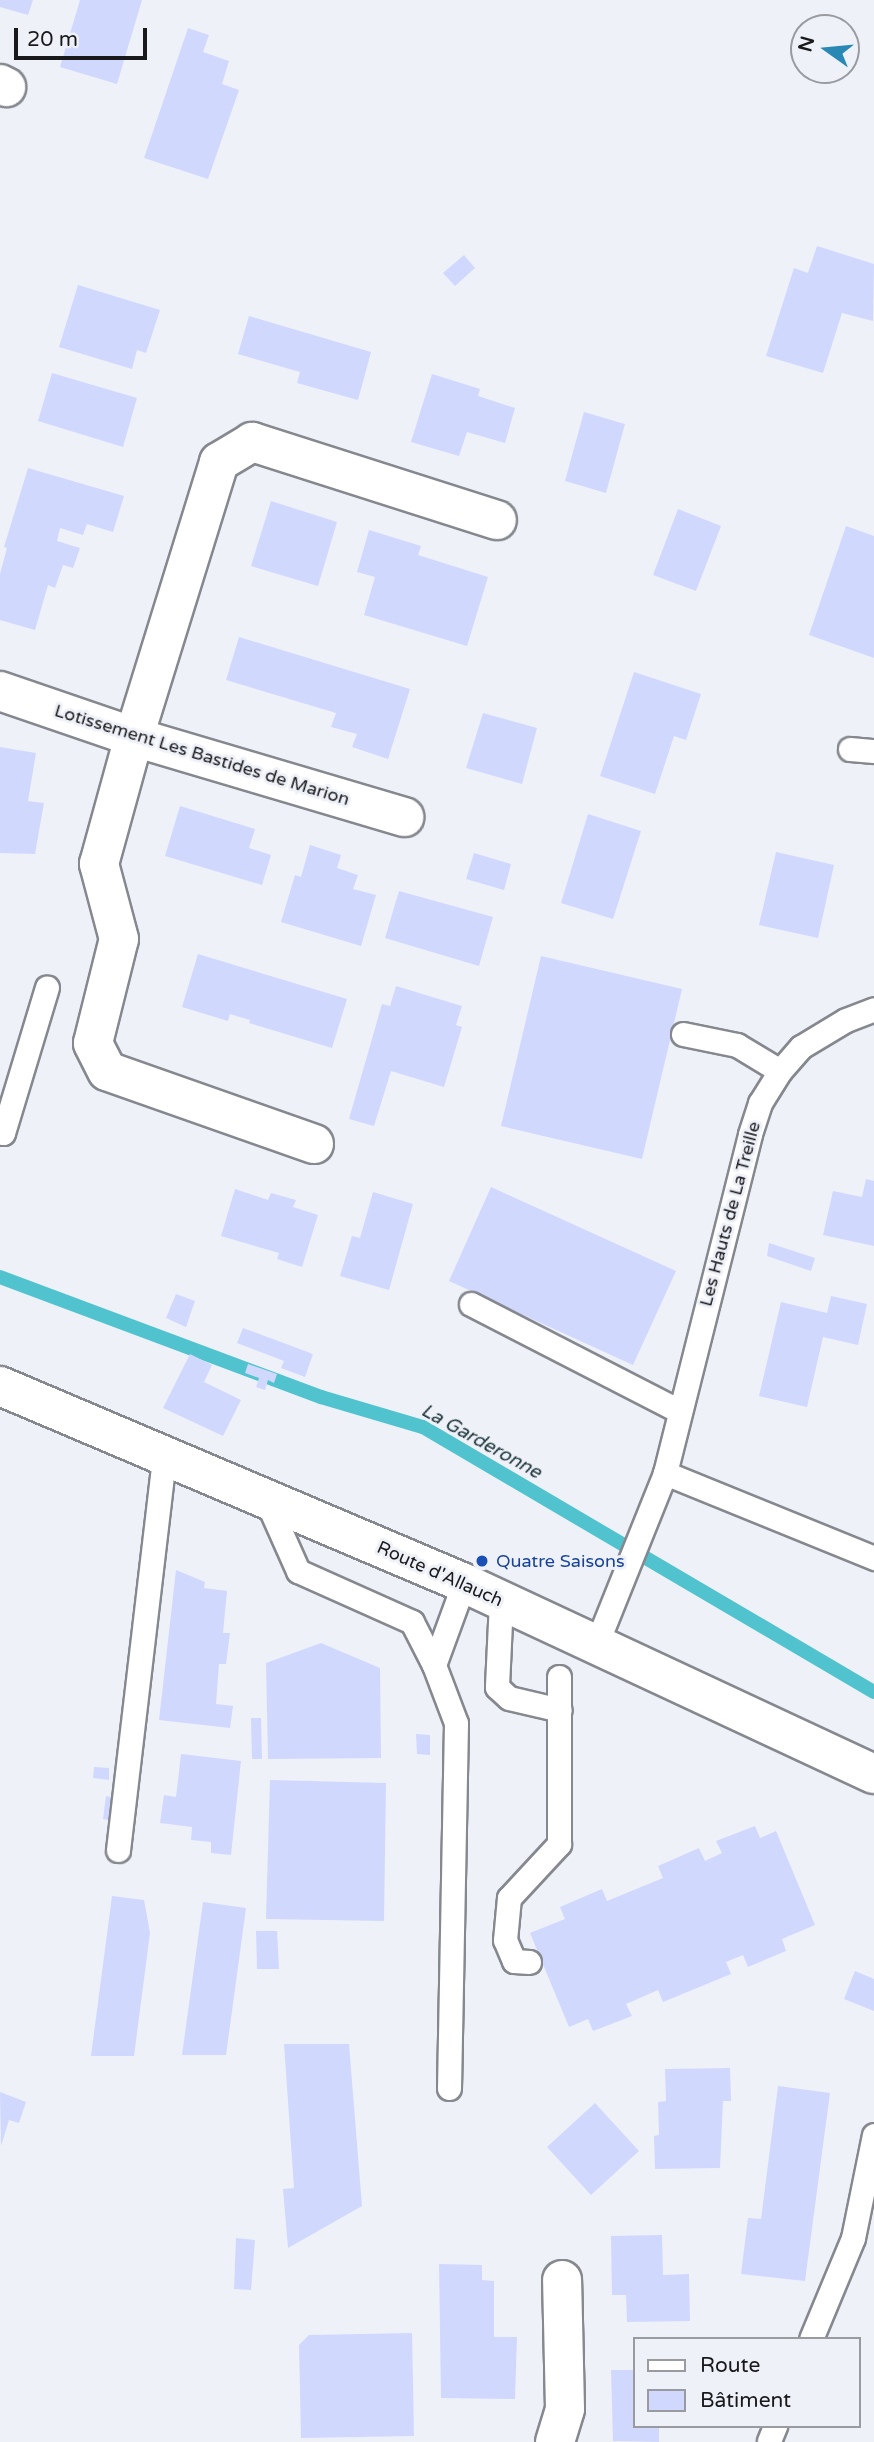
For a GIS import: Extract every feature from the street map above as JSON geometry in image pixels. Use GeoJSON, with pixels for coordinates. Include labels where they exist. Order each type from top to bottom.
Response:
{"type":"FeatureCollection","features":[{"type":"Feature","properties":{"kind":"street"},"geometry":{"type":"LineString","coordinates":[[314,1143],[107,1071],[93,1043],[119,939],[99,864],[134,737],[219,462],[252,442],[497,520]]}},
{"type":"Feature","properties":{"kind":"street","name":"Lotissement Les Bastides de Marion"},"geometry":{"type":"LineString","coordinates":[[0,691],[134,737],[404,817]]}},
{"type":"Feature","properties":{"kind":"street","name":"Route d'Allauch"},"geometry":{"type":"LineString","coordinates":[[0,1386],[464,1583],[874,1774]]}},
{"type":"Feature","properties":{"kind":"street"},"geometry":{"type":"LineString","coordinates":[[555,2442],[565,2409],[562,2280]]}},
{"type":"Feature","properties":{"kind":"lane"},"geometry":{"type":"LineString","coordinates":[[850,749],[874,751]]}},
{"type":"Feature","properties":{"kind":"lane"},"geometry":{"type":"LineString","coordinates":[[0,1132],[3,1133],[47,987]]}},
{"type":"Feature","properties":{"kind":"lane","name":"Les Hauts de La Treille"},"geometry":{"type":"LineString","coordinates":[[596,1645],[665,1473],[750,1133],[760,1103],[780,1071],[801,1047],[846,1020],[874,1009]]}},
{"type":"Feature","properties":{"kind":"lane"},"geometry":{"type":"LineString","coordinates":[[683,1034],[737,1045],[780,1071]]}},
{"type":"Feature","properties":{"kind":"lane"},"geometry":{"type":"LineString","coordinates":[[471,1304],[679,1411]]}},
{"type":"Feature","properties":{"kind":"lane"},"geometry":{"type":"LineString","coordinates":[[118,1850],[164,1456]]}},
{"type":"Feature","properties":{"kind":"lane"},"geometry":{"type":"LineString","coordinates":[[665,1473],[874,1558]]}},
{"type":"Feature","properties":{"kind":"lane"},"geometry":{"type":"LineString","coordinates":[[266,1499],[298,1571],[412,1622],[434,1665],[456,1723],[449,2088]]}},
{"type":"Feature","properties":{"kind":"lane"},"geometry":{"type":"LineString","coordinates":[[434,1665],[464,1583]]}},
{"type":"Feature","properties":{"kind":"lane"},"geometry":{"type":"LineString","coordinates":[[501,1601],[497,1686],[509,1698],[560,1710]]}},
{"type":"Feature","properties":{"kind":"lane"},"geometry":{"type":"LineString","coordinates":[[529,1962],[514,1961],[505,1940],[509,1898],[559,1844],[559,1677]]}},
{"type":"Feature","properties":{"kind":"lane"},"geometry":{"type":"LineString","coordinates":[[812,2337],[853,2238],[874,2134]]}},
{"type":"Feature","properties":{"kind":"building"},"geometry":{"type":"Polygon","coordinates":[[[0,0],[33,0],[28,15],[0,7],[0,0]]]}},
{"type":"Feature","properties":{"kind":"building"},"geometry":{"type":"Polygon","coordinates":[[[80,0],[142,0],[117,84],[60,67],[80,0]]]}},
{"type":"Feature","properties":{"kind":"building"},"geometry":{"type":"Polygon","coordinates":[[[188,28],[209,35],[203,52],[229,61],[222,84],[239,90],[208,179],[144,158],[188,28]]]}},
{"type":"Feature","properties":{"kind":"building"},"geometry":{"type":"Polygon","coordinates":[[[817,246],[874,264],[873,321],[842,313],[823,373],[766,356],[794,268],[808,273],[817,246]]]}},
{"type":"Feature","properties":{"kind":"building"},"geometry":{"type":"Polygon","coordinates":[[[464,255],[475,268],[455,286],[443,273],[464,255]]]}},
{"type":"Feature","properties":{"kind":"building"},"geometry":{"type":"Polygon","coordinates":[[[78,285],[160,310],[146,353],[137,350],[132,369],[59,347],[78,285]]]}},
{"type":"Feature","properties":{"kind":"building"},"geometry":{"type":"Polygon","coordinates":[[[249,316],[371,352],[358,400],[297,383],[300,372],[238,354],[249,316]]]}},
{"type":"Feature","properties":{"kind":"building"},"geometry":{"type":"Polygon","coordinates":[[[52,373],[137,398],[123,447],[38,421],[52,373]]]}},
{"type":"Feature","properties":{"kind":"building"},"geometry":{"type":"Polygon","coordinates":[[[432,374],[480,389],[478,396],[515,408],[505,443],[467,432],[459,456],[411,442],[432,374]]]}},
{"type":"Feature","properties":{"kind":"building"},"geometry":{"type":"Polygon","coordinates":[[[584,412],[625,424],[606,493],[565,481],[584,412]]]}},
{"type":"Feature","properties":{"kind":"building"},"geometry":{"type":"Polygon","coordinates":[[[28,468],[124,496],[113,532],[87,524],[83,535],[60,528],[57,541],[80,548],[73,568],[63,565],[55,588],[48,585],[35,630],[0,620],[0,574],[7,548],[4,547],[28,468]]]}},
{"type":"Feature","properties":{"kind":"building"},"geometry":{"type":"Polygon","coordinates":[[[271,501],[337,522],[318,586],[251,566],[271,501]]]}},
{"type":"Feature","properties":{"kind":"building"},"geometry":{"type":"Polygon","coordinates":[[[678,509],[721,526],[696,591],[653,575],[678,509]]]}},
{"type":"Feature","properties":{"kind":"building"},"geometry":{"type":"Polygon","coordinates":[[[846,526],[874,536],[874,658],[809,635],[846,526]]]}},
{"type":"Feature","properties":{"kind":"building"},"geometry":{"type":"Polygon","coordinates":[[[369,530],[421,546],[418,555],[488,577],[467,646],[364,615],[375,577],[357,572],[369,530]]]}},
{"type":"Feature","properties":{"kind":"building"},"geometry":{"type":"Polygon","coordinates":[[[239,637],[410,689],[388,759],[352,747],[357,734],[331,727],[336,713],[226,680],[239,637]]]}},
{"type":"Feature","properties":{"kind":"building"},"geometry":{"type":"Polygon","coordinates":[[[634,672],[701,694],[686,740],[674,736],[655,794],[600,776],[634,672]]]}},
{"type":"Feature","properties":{"kind":"building"},"geometry":{"type":"Polygon","coordinates":[[[483,713],[537,728],[522,784],[466,768],[483,713]]]}},
{"type":"Feature","properties":{"kind":"building"},"geometry":{"type":"Polygon","coordinates":[[[0,747],[36,753],[28,801],[44,803],[35,854],[0,853],[0,747]]]}},
{"type":"Feature","properties":{"kind":"building"},"geometry":{"type":"Polygon","coordinates":[[[180,806],[255,829],[249,848],[271,855],[262,885],[165,856],[180,806]]]}},
{"type":"Feature","properties":{"kind":"building"},"geometry":{"type":"Polygon","coordinates":[[[588,814],[641,831],[613,919],[561,903],[588,814]]]}},
{"type":"Feature","properties":{"kind":"building"},"geometry":{"type":"Polygon","coordinates":[[[310,845],[341,855],[337,868],[358,875],[353,889],[376,895],[361,946],[281,922],[295,875],[301,877],[310,845]]]}},
{"type":"Feature","properties":{"kind":"building"},"geometry":{"type":"Polygon","coordinates":[[[776,852],[834,865],[818,938],[759,925],[776,852]]]}},
{"type":"Feature","properties":{"kind":"building"},"geometry":{"type":"Polygon","coordinates":[[[474,853],[511,864],[504,890],[466,879],[474,853]]]}},
{"type":"Feature","properties":{"kind":"building"},"geometry":{"type":"Polygon","coordinates":[[[399,891],[493,917],[479,966],[385,938],[399,891]]]}},
{"type":"Feature","properties":{"kind":"building"},"geometry":{"type":"Polygon","coordinates":[[[198,954],[347,999],[332,1048],[249,1023],[250,1020],[230,1014],[228,1021],[182,1007],[198,954]]]}},
{"type":"Feature","properties":{"kind":"building"},"geometry":{"type":"Polygon","coordinates":[[[541,956],[682,989],[642,1159],[501,1126],[541,956]]]}},
{"type":"Feature","properties":{"kind":"building"},"geometry":{"type":"Polygon","coordinates":[[[396,986],[462,1006],[456,1025],[462,1027],[444,1087],[391,1071],[374,1126],[349,1119],[382,1004],[390,1006],[396,986]]]}},
{"type":"Feature","properties":{"kind":"building"},"geometry":{"type":"Polygon","coordinates":[[[866,1179],[874,1181],[874,1246],[823,1235],[833,1191],[862,1197],[866,1179]]]}},
{"type":"Feature","properties":{"kind":"building"},"geometry":{"type":"Polygon","coordinates":[[[491,1187],[676,1271],[633,1365],[449,1281],[491,1187]]]}},
{"type":"Feature","properties":{"kind":"building"},"geometry":{"type":"Polygon","coordinates":[[[235,1189],[268,1200],[271,1193],[296,1200],[293,1207],[318,1215],[302,1267],[277,1259],[279,1253],[221,1236],[235,1189]]]}},
{"type":"Feature","properties":{"kind":"building"},"geometry":{"type":"Polygon","coordinates":[[[373,1192],[413,1204],[389,1290],[340,1276],[352,1236],[360,1238],[373,1192]]]}},
{"type":"Feature","properties":{"kind":"building"},"geometry":{"type":"Polygon","coordinates":[[[769,1243],[815,1258],[811,1271],[767,1256],[769,1243]]]}},
{"type":"Feature","properties":{"kind":"building"},"geometry":{"type":"Polygon","coordinates":[[[176,1294],[195,1301],[186,1327],[166,1318],[176,1294]]]}},
{"type":"Feature","properties":{"kind":"building"},"geometry":{"type":"Polygon","coordinates":[[[831,1296],[867,1304],[858,1345],[823,1337],[807,1407],[759,1396],[781,1302],[827,1313],[831,1296]]]}},
{"type":"Feature","properties":{"kind":"building"},"geometry":{"type":"Polygon","coordinates":[[[243,1328],[313,1354],[305,1377],[281,1368],[284,1361],[237,1343],[243,1328]]]}},
{"type":"Feature","properties":{"kind":"building"},"geometry":{"type":"Polygon","coordinates":[[[190,1354],[212,1365],[204,1382],[241,1400],[223,1436],[163,1408],[190,1354]]]}},
{"type":"Feature","properties":{"kind":"building"},"geometry":{"type":"Polygon","coordinates":[[[248,1364],[277,1374],[274,1383],[268,1380],[265,1390],[256,1387],[259,1378],[245,1373],[248,1364]]]}},
{"type":"Feature","properties":{"kind":"building"},"geometry":{"type":"Polygon","coordinates":[[[176,1570],[205,1582],[204,1588],[227,1591],[223,1633],[230,1633],[226,1664],[219,1664],[216,1704],[233,1706],[230,1728],[159,1720],[176,1570]]]}},
{"type":"Feature","properties":{"kind":"building"},"geometry":{"type":"Polygon","coordinates":[[[321,1643],[380,1668],[381,1758],[268,1759],[266,1663],[321,1643]]]}},
{"type":"Feature","properties":{"kind":"building"},"geometry":{"type":"Polygon","coordinates":[[[251,1718],[261,1718],[262,1759],[252,1759],[251,1718]]]}},
{"type":"Feature","properties":{"kind":"building"},"geometry":{"type":"Polygon","coordinates":[[[416,1734],[430,1735],[430,1755],[417,1754],[416,1734]]]}},
{"type":"Feature","properties":{"kind":"building"},"geometry":{"type":"Polygon","coordinates":[[[181,1754],[241,1761],[231,1855],[211,1853],[211,1842],[191,1840],[192,1827],[160,1823],[164,1795],[176,1797],[181,1754]]]}},
{"type":"Feature","properties":{"kind":"building"},"geometry":{"type":"Polygon","coordinates":[[[94,1767],[109,1768],[109,1780],[93,1778],[94,1767]]]}},
{"type":"Feature","properties":{"kind":"building"},"geometry":{"type":"Polygon","coordinates":[[[270,1780],[386,1783],[384,1921],[266,1919],[270,1780]]]}},
{"type":"Feature","properties":{"kind":"building"},"geometry":{"type":"Polygon","coordinates":[[[106,1796],[119,1799],[114,1828],[109,1828],[109,1820],[103,1819],[106,1796]]]}},
{"type":"Feature","properties":{"kind":"building"},"geometry":{"type":"Polygon","coordinates":[[[755,1826],[760,1838],[776,1831],[815,1925],[782,1939],[786,1951],[748,1967],[743,1955],[726,1962],[731,1974],[663,2002],[658,1990],[626,2004],[632,2016],[593,2031],[588,2019],[569,2027],[530,1933],[565,1919],[560,1907],[602,1889],[607,1901],[663,1878],[658,1866],[699,1848],[705,1861],[722,1853],[716,1841],[755,1826]]]}},
{"type":"Feature","properties":{"kind":"building"},"geometry":{"type":"Polygon","coordinates":[[[112,1896],[144,1900],[150,1933],[134,2056],[91,2056],[112,1896]]]}},
{"type":"Feature","properties":{"kind":"building"},"geometry":{"type":"Polygon","coordinates":[[[203,1902],[246,1908],[226,2055],[182,2055],[203,1902]]]}},
{"type":"Feature","properties":{"kind":"building"},"geometry":{"type":"Polygon","coordinates":[[[256,1931],[277,1931],[279,1969],[257,1969],[256,1931]]]}},
{"type":"Feature","properties":{"kind":"building"},"geometry":{"type":"Polygon","coordinates":[[[855,1971],[874,1979],[874,2011],[844,1999],[855,1971]]]}},
{"type":"Feature","properties":{"kind":"building"},"geometry":{"type":"Polygon","coordinates":[[[284,2044],[349,2044],[362,2206],[288,2248],[283,2189],[294,2188],[284,2044]]]}},
{"type":"Feature","properties":{"kind":"building"},"geometry":{"type":"Polygon","coordinates":[[[730,2068],[731,2101],[723,2101],[720,2168],[655,2169],[654,2136],[659,2135],[658,2102],[666,2101],[665,2069],[730,2068]]]}},
{"type":"Feature","properties":{"kind":"building"},"geometry":{"type":"Polygon","coordinates":[[[778,2086],[830,2093],[805,2281],[741,2274],[748,2218],[761,2219],[778,2086]]]}},
{"type":"Feature","properties":{"kind":"building"},"geometry":{"type":"Polygon","coordinates":[[[0,2092],[26,2102],[19,2123],[9,2120],[1,2146],[0,2092]]]}},
{"type":"Feature","properties":{"kind":"building"},"geometry":{"type":"Polygon","coordinates":[[[595,2103],[639,2151],[591,2195],[547,2147],[595,2103]]]}},
{"type":"Feature","properties":{"kind":"building"},"geometry":{"type":"Polygon","coordinates":[[[662,2235],[663,2275],[689,2274],[690,2321],[627,2322],[626,2295],[612,2295],[611,2236],[662,2235]]]}},
{"type":"Feature","properties":{"kind":"building"},"geometry":{"type":"Polygon","coordinates":[[[236,2238],[255,2240],[251,2290],[234,2289],[236,2238]]]}},
{"type":"Feature","properties":{"kind":"building"},"geometry":{"type":"Polygon","coordinates":[[[439,2264],[482,2265],[482,2280],[494,2281],[494,2337],[517,2337],[515,2399],[441,2398],[439,2264]]]}},
{"type":"Feature","properties":{"kind":"building"},"geometry":{"type":"Polygon","coordinates":[[[412,2333],[414,2436],[301,2438],[299,2345],[309,2335],[412,2333]]]}},
{"type":"Feature","properties":{"kind":"building"},"geometry":{"type":"Polygon","coordinates":[[[611,2370],[632,2370],[632,2428],[659,2428],[659,2442],[613,2441],[611,2370]]]}},
{"type":"Feature","properties":{"kind":"waterway","name":"La Garderonne"},"geometry":{"type":"LineString","coordinates":[[0,1277],[321,1397],[423,1427],[874,1692]]}},
{"type":"Feature","properties":{"kind":"place","name":"Quatre Saisons"},"geometry":{"type":"Point","coordinates":[482,1561]}}]}
